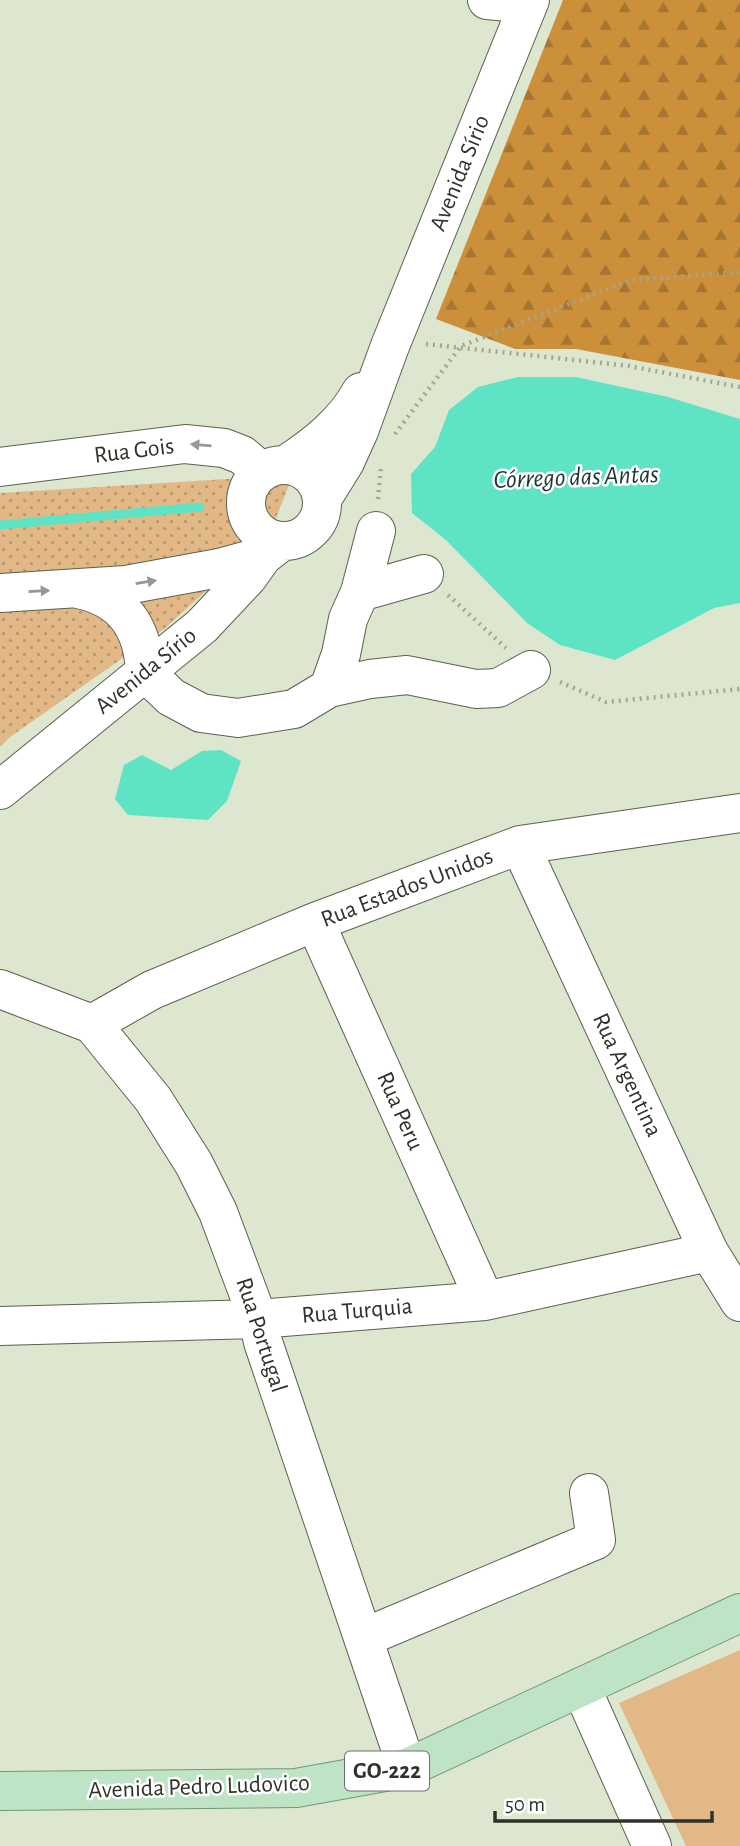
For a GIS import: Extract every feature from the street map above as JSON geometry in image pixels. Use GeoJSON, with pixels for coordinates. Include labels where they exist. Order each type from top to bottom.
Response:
{"type":"FeatureCollection","features":[{"type":"Feature","properties":{"kind":"main road","name":"Avenida Pedro Ludovico"},"geometry":{"type":"LineString","coordinates":[[0,1791],[296,1788],[407,1768],[740,1613]]}},
{"type":"Feature","properties":{"kind":"street"},"geometry":{"type":"LineString","coordinates":[[487,0],[529,2]]}},
{"type":"Feature","properties":{"kind":"street","name":"Avenida Sírio"},"geometry":{"type":"LineString","coordinates":[[322,499],[345,462],[359,431],[391,343],[529,2]]}},
{"type":"Feature","properties":{"kind":"street","name":"Avenida Sírio"},"geometry":{"type":"LineString","coordinates":[[274,468],[318,444],[348,411],[391,343]]}},
{"type":"Feature","properties":{"kind":"street","name":"Rua Gois"},"geometry":{"type":"LineString","coordinates":[[0,467],[185,444],[223,448],[274,468]]}},
{"type":"Feature","properties":{"kind":"street"},"geometry":{"type":"LineString","coordinates":[[0,593],[78,589],[174,578],[272,549],[294,540],[306,534],[315,524],[321,511],[322,499],[318,485],[311,475],[300,468],[274,468],[252,482],[247,495],[249,521],[268,539],[272,549]]}},
{"type":"Feature","properties":{"kind":"street"},"geometry":{"type":"LineString","coordinates":[[329,688],[341,654],[348,619],[360,592],[376,531]]}},
{"type":"Feature","properties":{"kind":"street","name":"Avenida Sírio"},"geometry":{"type":"LineString","coordinates":[[0,790],[202,626],[272,549]]}},
{"type":"Feature","properties":{"kind":"street"},"geometry":{"type":"LineString","coordinates":[[360,592],[424,574]]}},
{"type":"Feature","properties":{"kind":"street"},"geometry":{"type":"LineString","coordinates":[[78,589],[108,599],[130,619],[139,635],[145,672],[171,697],[201,713],[238,718],[294,709],[329,688],[370,679],[407,675],[476,689],[498,688],[531,670]]}},
{"type":"Feature","properties":{"kind":"street","name":"Rua Estados Unidos"},"geometry":{"type":"LineString","coordinates":[[92,1024],[152,990],[315,922],[520,845],[738,819]]}},
{"type":"Feature","properties":{"kind":"street","name":"Rua Argentina"},"geometry":{"type":"LineString","coordinates":[[520,845],[709,1252],[740,1302]]}},
{"type":"Feature","properties":{"kind":"street","name":"Rua Peru"},"geometry":{"type":"LineString","coordinates":[[315,922],[485,1301]]}},
{"type":"Feature","properties":{"kind":"street"},"geometry":{"type":"LineString","coordinates":[[0,989],[92,1024]]}},
{"type":"Feature","properties":{"kind":"street","name":"Rua Portugal"},"geometry":{"type":"LineString","coordinates":[[92,1024],[153,1099],[194,1164],[218,1212],[258,1319],[263,1342],[407,1768]]}},
{"type":"Feature","properties":{"kind":"street","name":"Rua Turquia"},"geometry":{"type":"LineString","coordinates":[[0,1326],[258,1319],[485,1301],[709,1252]]}},
{"type":"Feature","properties":{"kind":"street"},"geometry":{"type":"LineString","coordinates":[[363,1639],[596,1540],[589,1493]]}},
{"type":"Feature","properties":{"kind":"street"},"geometry":{"type":"LineString","coordinates":[[580,1687],[652,1846]]}},
{"type":"Feature","properties":{"kind":"path"},"geometry":{"type":"LineString","coordinates":[[390,441],[461,346],[631,280],[740,272]]}},
{"type":"Feature","properties":{"kind":"path"},"geometry":{"type":"LineString","coordinates":[[391,343],[461,346],[551,359],[629,366],[740,387]]}},
{"type":"Feature","properties":{"kind":"path"},"geometry":{"type":"LineString","coordinates":[[376,531],[381,465]]}},
{"type":"Feature","properties":{"kind":"path"},"geometry":{"type":"LineString","coordinates":[[424,574],[531,670],[606,702],[740,689]]}},
{"type":"Feature","properties":{"kind":"shaded area"},"geometry":{"type":"Polygon","coordinates":[[[293,475],[270,533],[164,629],[10,737],[0,747],[0,493],[293,475]]]}},
{"type":"Feature","properties":{"kind":"shaded area"},"geometry":{"type":"Polygon","coordinates":[[[740,1650],[740,1846],[686,1846],[619,1703],[740,1650]]]}},
{"type":"Feature","properties":{"kind":"green space"},"geometry":{"type":"Polygon","coordinates":[[[563,0],[740,0],[740,380],[576,349],[515,349],[436,319],[563,0]]]}},
{"type":"Feature","properties":{"kind":"water"},"geometry":{"type":"Polygon","coordinates":[[[518,377],[576,377],[668,397],[740,419],[740,603],[714,608],[615,660],[560,645],[527,623],[446,540],[412,513],[411,474],[435,447],[449,410],[478,387],[518,377]]]}},
{"type":"Feature","properties":{"kind":"water"},"geometry":{"type":"Polygon","coordinates":[[[221,750],[241,761],[227,801],[208,820],[128,815],[115,799],[124,765],[142,755],[171,770],[202,751],[221,750]]]}},
{"type":"Feature","properties":{"kind":"waterway","name":"Córrego das Antas"},"geometry":{"type":"LineString","coordinates":[[0,525],[200,507]]}}]}
